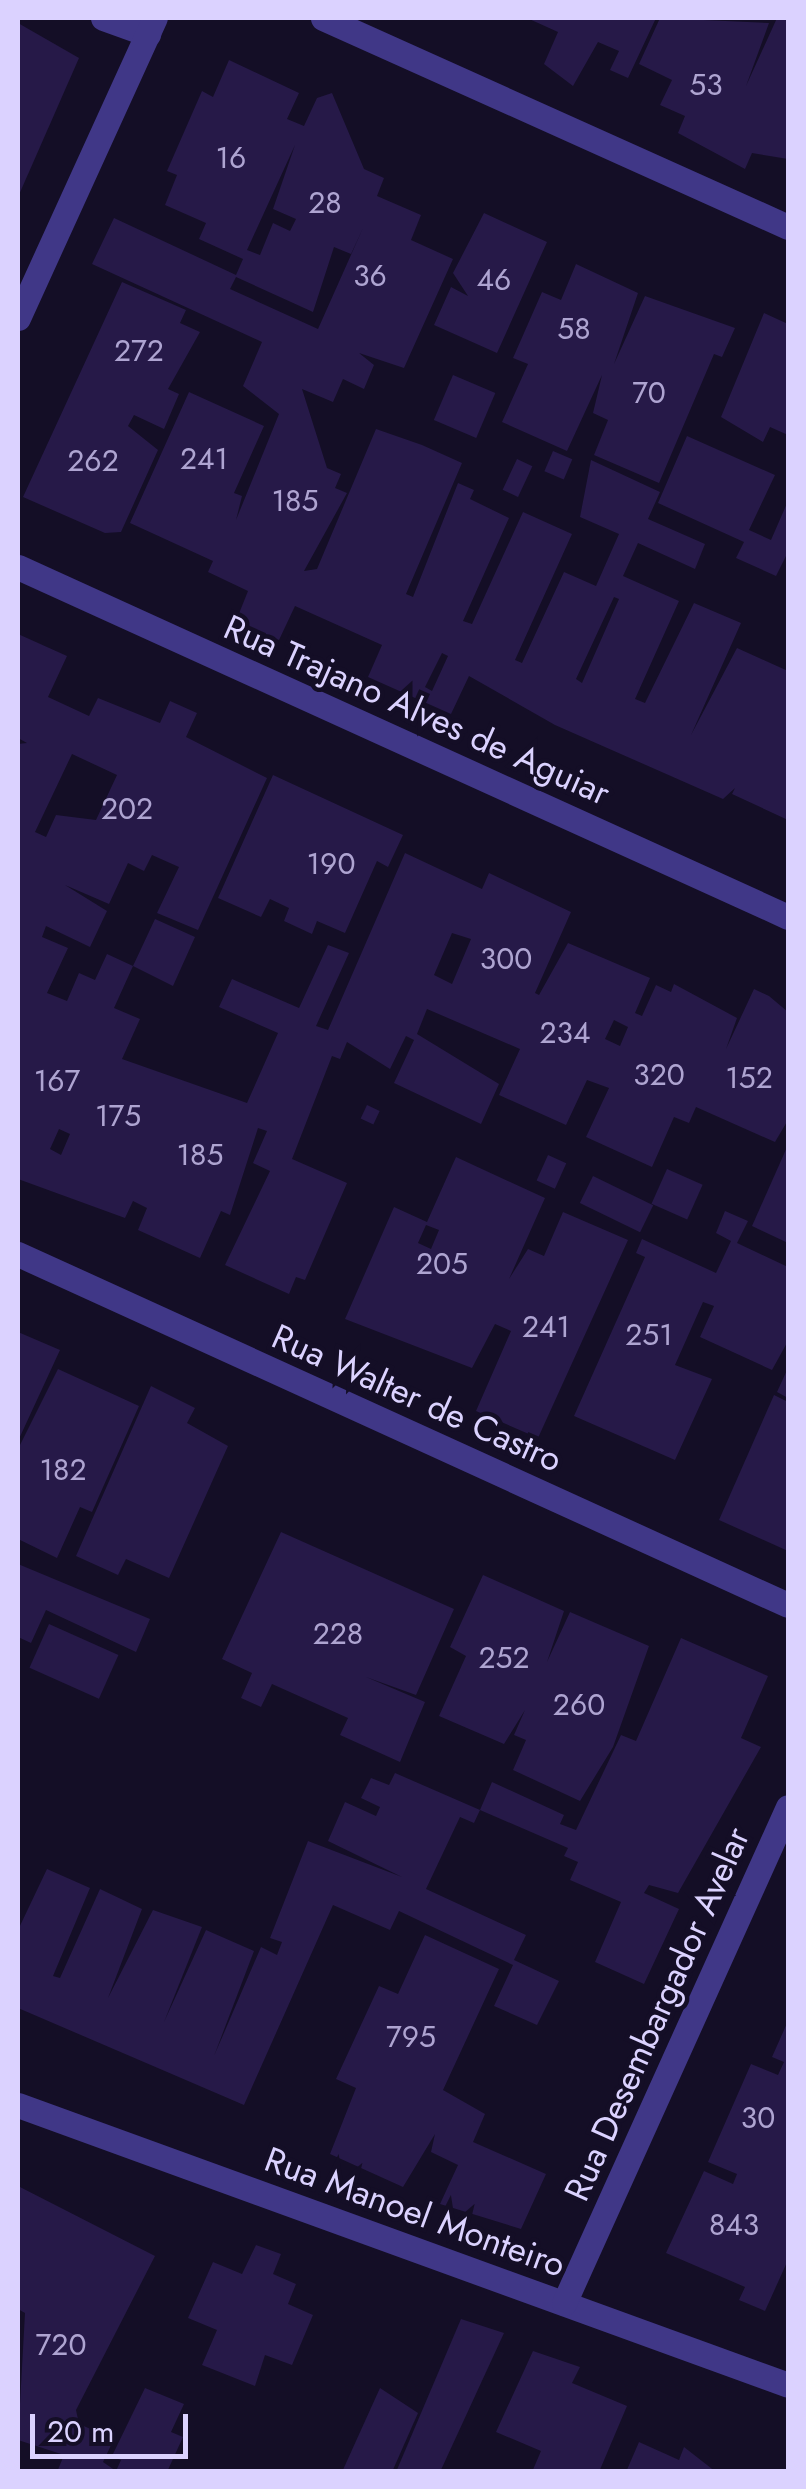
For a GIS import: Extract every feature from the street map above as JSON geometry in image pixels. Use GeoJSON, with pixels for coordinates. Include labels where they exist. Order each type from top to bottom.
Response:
{"type":"FeatureCollection","features":[{"type":"Feature","properties":{"kind":"street"},"geometry":{"type":"LineString","coordinates":[[18,318],[151,26],[103,18]]}},
{"type":"Feature","properties":{"kind":"street"},"geometry":{"type":"LineString","coordinates":[[323,18],[788,227]]}},
{"type":"Feature","properties":{"kind":"street","name":"Rua Trajano Alves de Aguiar"},"geometry":{"type":"LineString","coordinates":[[18,567],[788,917]]}},
{"type":"Feature","properties":{"kind":"street","name":"Rua Walter de Castro"},"geometry":{"type":"LineString","coordinates":[[18,1254],[788,1605]]}},
{"type":"Feature","properties":{"kind":"street","name":"Rua Desembargador Avelar"},"geometry":{"type":"LineString","coordinates":[[564,2304],[788,1807]]}},
{"type":"Feature","properties":{"kind":"street","name":"Rua Manoel Monteiro"},"geometry":{"type":"LineString","coordinates":[[18,2104],[788,2384]]}},
{"type":"Feature","properties":{"kind":"building"},"geometry":{"type":"Polygon","coordinates":[[[527,18],[656,18],[628,78],[610,70],[619,51],[598,42],[573,86],[544,64],[558,32],[527,18]]]}},
{"type":"Feature","properties":{"kind":"building"},"geometry":{"type":"Polygon","coordinates":[[[660,18],[769,23],[746,86],[777,18],[788,18],[788,159],[752,153],[745,169],[678,133],[685,116],[660,105],[672,80],[639,64],[660,18]]]}},
{"type":"Feature","properties":{"kind":"building"},"geometry":{"type":"Polygon","coordinates":[[[18,23],[79,58],[18,197],[18,23]]]}},
{"type":"Feature","properties":{"kind":"building"},"geometry":{"type":"Polygon","coordinates":[[[229,60],[299,93],[287,119],[304,126],[317,98],[332,93],[364,169],[384,178],[377,196],[421,215],[411,240],[453,259],[404,368],[359,353],[374,365],[364,389],[343,379],[333,402],[302,389],[327,468],[341,474],[335,488],[347,493],[304,571],[317,569],[376,429],[422,445],[462,463],[406,594],[413,597],[458,483],[474,490],[470,499],[509,518],[463,621],[472,624],[523,512],[572,534],[515,660],[522,663],[564,572],[596,586],[619,534],[580,517],[591,460],[660,492],[648,519],[705,544],[695,569],[638,543],[623,576],[679,601],[635,699],[645,703],[694,603],[741,623],[691,735],[737,648],[788,671],[788,820],[732,794],[735,788],[723,799],[555,725],[469,676],[451,714],[368,677],[382,645],[295,606],[279,640],[236,621],[248,591],[208,572],[213,561],[130,523],[189,392],[264,426],[234,493],[242,496],[236,520],[279,414],[243,386],[262,342],[92,264],[114,218],[236,275],[243,259],[199,239],[206,223],[165,205],[177,175],[167,171],[202,91],[213,97],[229,60]],[[295,145],[247,250],[260,255],[273,223],[290,231],[296,219],[273,209],[295,145]],[[363,228],[351,254],[334,247],[313,312],[236,277],[230,289],[318,329],[363,228]],[[614,597],[576,679],[582,683],[619,599],[614,597]],[[442,653],[425,687],[432,691],[448,656],[442,653]]]}},
{"type":"Feature","properties":{"kind":"building"},"geometry":{"type":"Polygon","coordinates":[[[484,213],[547,242],[497,353],[434,325],[451,287],[468,296],[453,273],[484,213]]]}},
{"type":"Feature","properties":{"kind":"building"},"geometry":{"type":"Polygon","coordinates":[[[576,264],[638,293],[614,364],[645,296],[735,328],[722,357],[714,354],[659,483],[594,455],[608,420],[593,413],[602,375],[567,451],[502,422],[528,364],[513,358],[542,292],[561,300],[576,264]]]}},
{"type":"Feature","properties":{"kind":"building"},"geometry":{"type":"Polygon","coordinates":[[[122,282],[186,310],[180,323],[200,332],[168,389],[179,394],[164,429],[134,415],[128,426],[158,450],[121,532],[105,533],[23,497],[122,282]]]}},
{"type":"Feature","properties":{"kind":"building"},"geometry":{"type":"Polygon","coordinates":[[[764,313],[788,324],[788,435],[770,427],[763,442],[721,417],[764,313]]]}},
{"type":"Feature","properties":{"kind":"building"},"geometry":{"type":"Polygon","coordinates":[[[453,375],[495,393],[476,438],[434,420],[453,375]]]}},
{"type":"Feature","properties":{"kind":"building"},"geometry":{"type":"Polygon","coordinates":[[[687,436],[775,475],[749,530],[771,540],[788,501],[788,552],[776,576],[736,558],[744,542],[658,503],[687,436]]]}},
{"type":"Feature","properties":{"kind":"building"},"geometry":{"type":"Polygon","coordinates":[[[553,451],[572,459],[564,479],[544,471],[553,451]]]}},
{"type":"Feature","properties":{"kind":"building"},"geometry":{"type":"Polygon","coordinates":[[[517,459],[532,466],[518,497],[503,490],[517,459]]]}},
{"type":"Feature","properties":{"kind":"building"},"geometry":{"type":"Polygon","coordinates":[[[18,634],[67,656],[48,697],[89,716],[98,698],[160,723],[170,701],[197,713],[186,737],[267,778],[198,930],[157,913],[179,867],[152,855],[144,871],[128,863],[109,904],[65,885],[107,911],[90,947],[46,926],[42,937],[68,948],[47,993],[67,1001],[79,973],[95,980],[107,954],[133,966],[114,1008],[140,1019],[122,1059],[247,1103],[278,1033],[219,1007],[232,979],[299,1008],[328,945],[349,953],[316,1026],[328,1030],[405,853],[482,889],[489,873],[571,912],[535,993],[539,995],[568,943],[650,978],[635,1013],[642,1016],[656,985],[671,992],[674,984],[737,1018],[726,1049],[754,989],[769,996],[788,1012],[788,1120],[775,1142],[696,1107],[689,1123],[674,1117],[652,1167],[586,1137],[609,1088],[587,1080],[566,1125],[499,1095],[520,1049],[427,1009],[417,1034],[499,1084],[481,1124],[394,1083],[414,1040],[406,1036],[390,1069],[347,1042],[340,1059],[332,1056],[292,1159],[347,1183],[305,1280],[296,1277],[289,1294],[225,1265],[270,1171],[253,1163],[267,1131],[258,1128],[230,1215],[221,1211],[200,1258],[138,1230],[147,1208],[133,1201],[125,1218],[18,1179],[18,744],[27,743],[18,738],[18,634]],[[72,754],[35,832],[46,837],[56,815],[96,820],[117,775],[72,754]],[[452,933],[434,975],[452,984],[471,939],[452,933]],[[614,1020],[605,1039],[620,1046],[628,1027],[614,1020]],[[59,1129],[50,1149],[61,1155],[70,1134],[59,1129]]]}},
{"type":"Feature","properties":{"kind":"building"},"geometry":{"type":"Polygon","coordinates":[[[273,775],[403,835],[388,867],[377,861],[345,933],[317,921],[312,934],[284,921],[289,908],[270,899],[261,917],[218,898],[273,775]]]}},
{"type":"Feature","properties":{"kind":"building"},"geometry":{"type":"Polygon","coordinates":[[[155,919],[195,937],[173,986],[133,966],[155,919]]]}},
{"type":"Feature","properties":{"kind":"building"},"geometry":{"type":"Polygon","coordinates":[[[367,1105],[380,1111],[373,1125],[361,1119],[367,1105]]]}},
{"type":"Feature","properties":{"kind":"building"},"geometry":{"type":"Polygon","coordinates":[[[788,1145],[788,1243],[752,1226],[788,1145]]]}},
{"type":"Feature","properties":{"kind":"building"},"geometry":{"type":"Polygon","coordinates":[[[548,1155],[566,1163],[555,1189],[537,1181],[548,1155]]]}},
{"type":"Feature","properties":{"kind":"building"},"geometry":{"type":"Polygon","coordinates":[[[456,1157],[545,1198],[509,1279],[528,1249],[544,1256],[563,1212],[628,1240],[538,1438],[476,1411],[511,1331],[495,1324],[472,1368],[345,1319],[394,1207],[427,1222],[456,1157]],[[426,1225],[418,1243],[431,1249],[439,1230],[426,1225]]]}},
{"type":"Feature","properties":{"kind":"building"},"geometry":{"type":"Polygon","coordinates":[[[667,1169],[703,1185],[687,1220],[652,1204],[667,1169]]]}},
{"type":"Feature","properties":{"kind":"building"},"geometry":{"type":"Polygon","coordinates":[[[593,1176],[653,1205],[640,1232],[580,1203],[593,1176]]]}},
{"type":"Feature","properties":{"kind":"building"},"geometry":{"type":"Polygon","coordinates":[[[725,1211],[748,1221],[737,1243],[788,1267],[788,1341],[772,1370],[700,1337],[714,1306],[703,1302],[675,1365],[712,1379],[675,1460],[574,1416],[645,1257],[636,1253],[642,1239],[716,1273],[731,1241],[716,1233],[725,1211]]]}},
{"type":"Feature","properties":{"kind":"building"},"geometry":{"type":"Polygon","coordinates":[[[18,1332],[60,1350],[18,1441],[18,1332]]]}},
{"type":"Feature","properties":{"kind":"building"},"geometry":{"type":"Polygon","coordinates":[[[788,1368],[788,1398],[777,1392],[788,1368]]]}},
{"type":"Feature","properties":{"kind":"building"},"geometry":{"type":"Polygon","coordinates":[[[58,1369],[139,1406],[92,1512],[80,1507],[57,1558],[18,1539],[18,1449],[58,1369]]]}},
{"type":"Feature","properties":{"kind":"building"},"geometry":{"type":"Polygon","coordinates":[[[151,1386],[195,1408],[187,1423],[228,1446],[169,1578],[126,1559],[118,1575],[76,1556],[151,1386]]]}},
{"type":"Feature","properties":{"kind":"building"},"geometry":{"type":"Polygon","coordinates":[[[774,1395],[788,1402],[788,1551],[719,1520],[774,1395]]]}},
{"type":"Feature","properties":{"kind":"building"},"geometry":{"type":"Polygon","coordinates":[[[281,1532],[454,1609],[416,1695],[366,1677],[425,1702],[400,1762],[340,1735],[348,1718],[272,1684],[261,1707],[241,1698],[252,1673],[222,1659],[281,1532]]]}},
{"type":"Feature","properties":{"kind":"building"},"geometry":{"type":"Polygon","coordinates":[[[18,1564],[150,1619],[136,1652],[46,1610],[31,1643],[18,1637],[18,1564]]]}},
{"type":"Feature","properties":{"kind":"building"},"geometry":{"type":"Polygon","coordinates":[[[483,1575],[564,1611],[547,1662],[570,1612],[649,1646],[613,1747],[580,1801],[513,1770],[526,1740],[514,1735],[525,1710],[504,1744],[439,1716],[466,1656],[450,1647],[483,1575]]]}},
{"type":"Feature","properties":{"kind":"building"},"geometry":{"type":"Polygon","coordinates":[[[49,1624],[118,1655],[99,1699],[29,1668],[49,1624]]]}},
{"type":"Feature","properties":{"kind":"building"},"geometry":{"type":"Polygon","coordinates":[[[681,1638],[768,1676],[741,1738],[761,1747],[678,1893],[649,1885],[644,1893],[679,1909],[644,1984],[595,1962],[621,1902],[570,1880],[578,1862],[564,1856],[568,1848],[480,1810],[492,1782],[564,1815],[560,1824],[576,1830],[621,1735],[636,1741],[681,1638]]]}},
{"type":"Feature","properties":{"kind":"building"},"geometry":{"type":"Polygon","coordinates":[[[395,1773],[480,1810],[474,1823],[460,1817],[426,1889],[526,1935],[514,1960],[559,1981],[537,2025],[494,2006],[513,1965],[399,1911],[390,1930],[333,1905],[244,2105],[18,2008],[18,1930],[47,1869],[90,1888],[53,1976],[60,1978],[100,1889],[142,1909],[108,1998],[153,1910],[202,1927],[164,2022],[206,1930],[254,1951],[214,2056],[261,1947],[277,1955],[282,1942],[270,1938],[308,1841],[402,1877],[328,1841],[345,1802],[376,1816],[380,1807],[361,1798],[371,1778],[389,1785],[395,1773]]]}},
{"type":"Feature","properties":{"kind":"building"},"geometry":{"type":"Polygon","coordinates":[[[425,1935],[499,1969],[443,2090],[485,2114],[473,2142],[546,2174],[521,2229],[440,2204],[458,2165],[431,2152],[435,2134],[403,2187],[330,2154],[356,2088],[336,2079],[379,1986],[398,1994],[425,1935]]]}},
{"type":"Feature","properties":{"kind":"building"},"geometry":{"type":"Polygon","coordinates":[[[788,2021],[788,2260],[765,2311],[739,2300],[745,2287],[666,2253],[704,2171],[733,2184],[737,2174],[708,2162],[751,2064],[778,2075],[784,2062],[772,2057],[788,2021]]]}},
{"type":"Feature","properties":{"kind":"building"},"geometry":{"type":"Polygon","coordinates":[[[18,2186],[155,2256],[76,2410],[79,2424],[114,2439],[103,2462],[116,2471],[121,2460],[112,2456],[145,2388],[184,2404],[171,2432],[183,2437],[167,2472],[57,2472],[64,2455],[18,2440],[25,2313],[18,2309],[18,2186]]]}},
{"type":"Feature","properties":{"kind":"building"},"geometry":{"type":"Polygon","coordinates":[[[256,2245],[281,2254],[273,2274],[296,2284],[288,2304],[313,2315],[292,2365],[265,2355],[255,2386],[202,2365],[217,2330],[188,2318],[213,2262],[242,2274],[256,2245]]]}},
{"type":"Feature","properties":{"kind":"building"},"geometry":{"type":"Polygon","coordinates":[[[461,2319],[504,2333],[440,2472],[396,2472],[461,2319]]]}},
{"type":"Feature","properties":{"kind":"building"},"geometry":{"type":"Polygon","coordinates":[[[533,2351],[580,2367],[572,2383],[627,2406],[599,2472],[532,2472],[541,2451],[496,2432],[533,2351]]]}},
{"type":"Feature","properties":{"kind":"building"},"geometry":{"type":"Polygon","coordinates":[[[380,2388],[418,2413],[392,2472],[342,2472],[380,2388]]]}},
{"type":"Feature","properties":{"kind":"building"},"geometry":{"type":"Polygon","coordinates":[[[639,2442],[679,2460],[684,2447],[716,2472],[626,2472],[639,2442]]]}}]}
